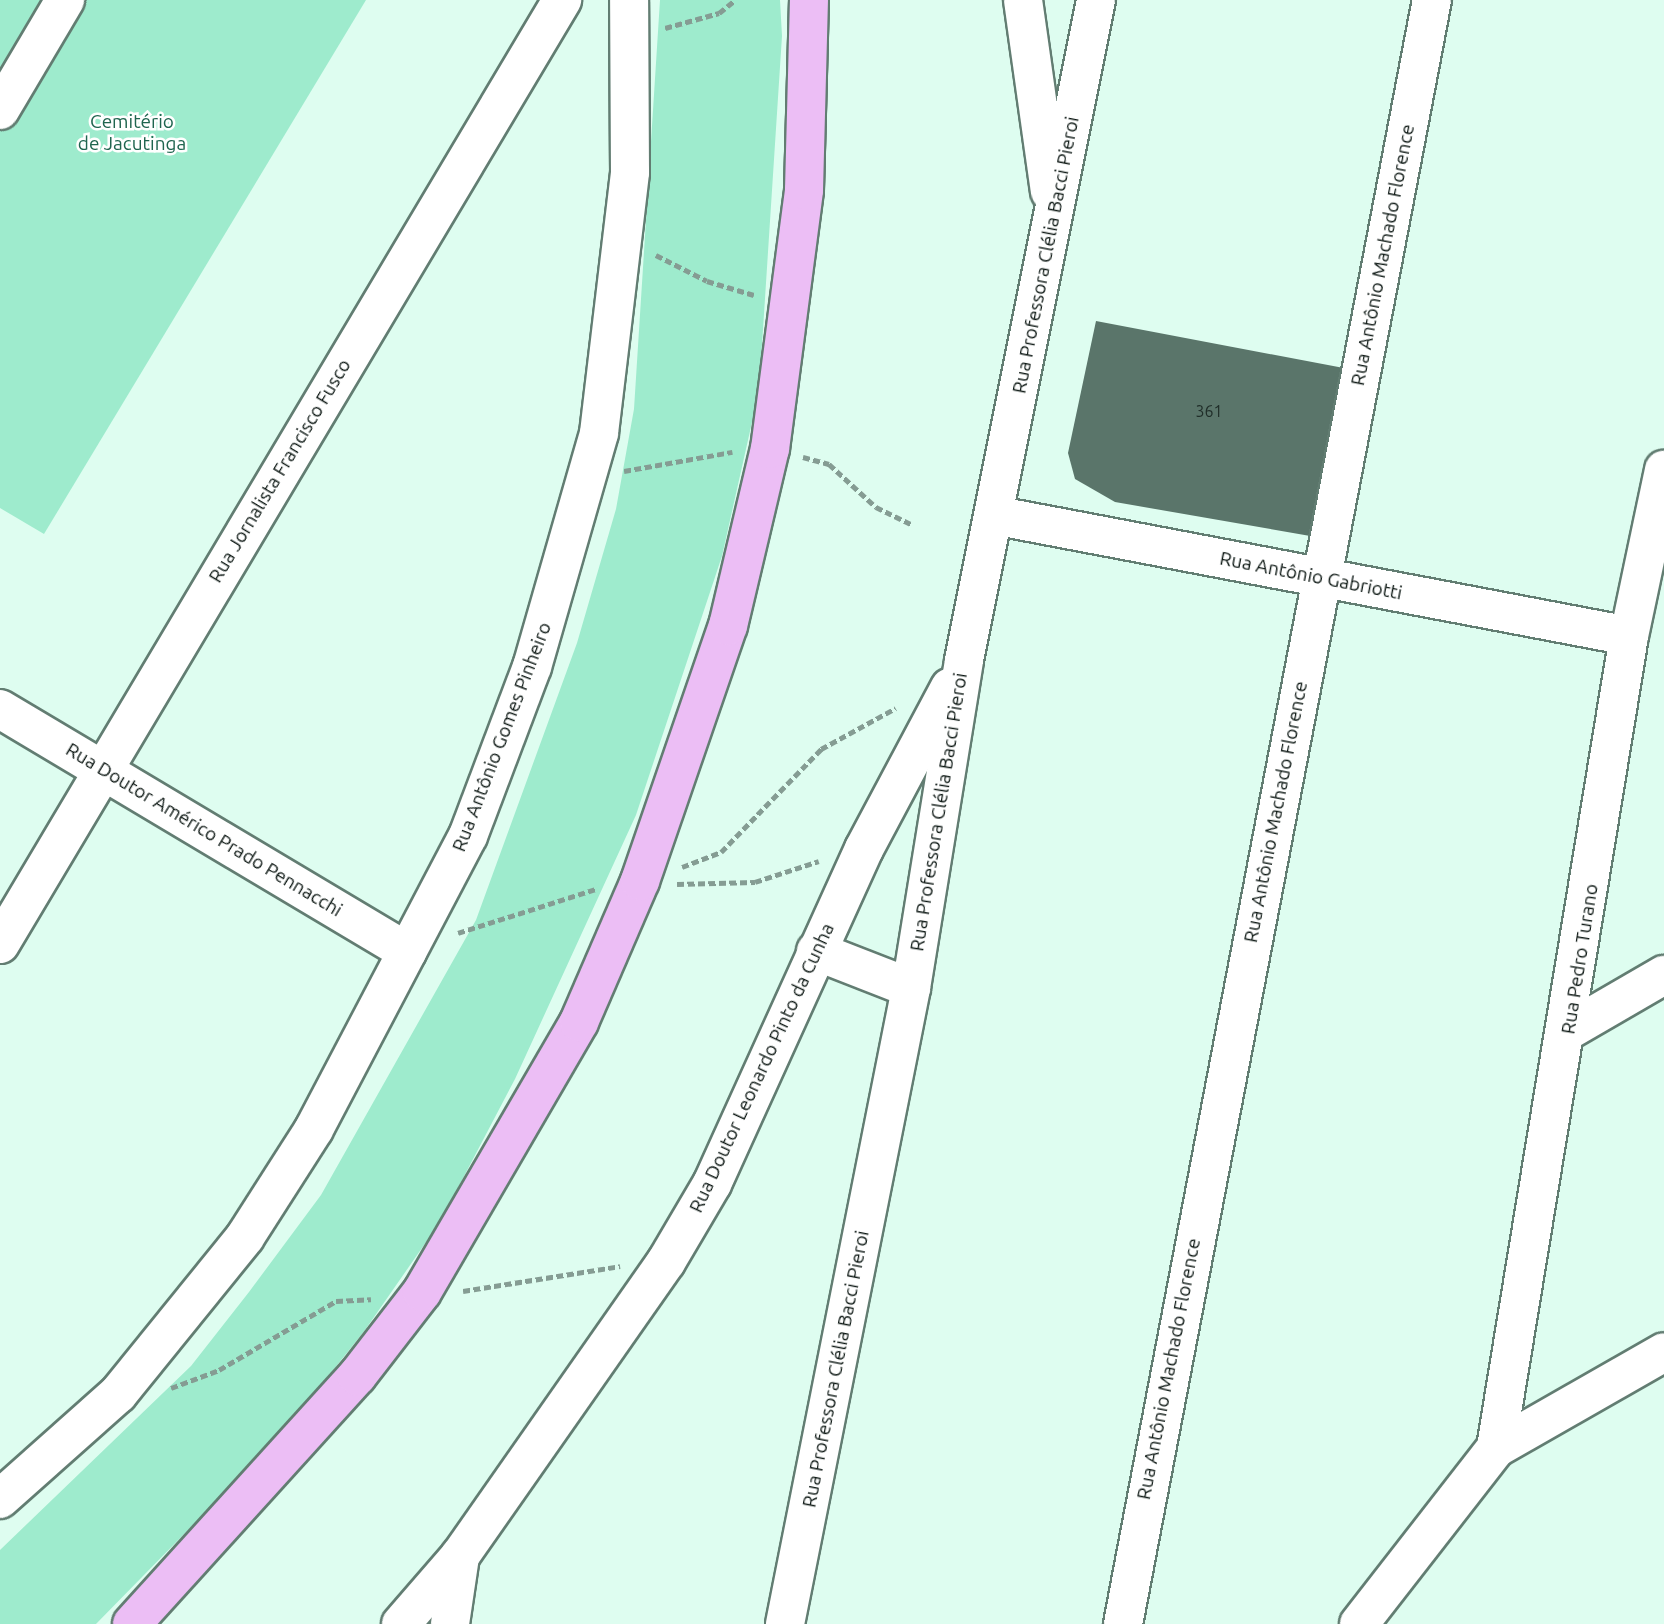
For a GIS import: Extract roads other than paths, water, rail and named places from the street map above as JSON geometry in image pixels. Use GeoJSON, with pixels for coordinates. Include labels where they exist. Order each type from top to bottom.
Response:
{"type":"FeatureCollection","features":[{"type":"Feature","properties":{"kind":"highway"},"geometry":{"type":"LineString","coordinates":[[132,1624],[356,1376],[422,1292],[579,1022],[639,881],[724,639],[770,449],[793,304],[804,190],[808,0]]}},
{"type":"Feature","properties":{"kind":"street"},"geometry":{"type":"LineString","coordinates":[[0,110],[65,0]]}},
{"type":"Feature","properties":{"kind":"street","name":"Rua Jornalista Francisco Fusco"},"geometry":{"type":"LineString","coordinates":[[0,944],[102,768],[562,0]]}},
{"type":"Feature","properties":{"kind":"street","name":"Rua Antônio Gomes Pinheiro"},"geometry":{"type":"LineString","coordinates":[[0,1499],[118,1394],[245,1237],[314,1129],[468,836],[532,667],[590,477],[630,172],[632,38],[629,0]]}},
{"type":"Feature","properties":{"kind":"street"},"geometry":{"type":"LineString","coordinates":[[1023,0],[1055,224]]}},
{"type":"Feature","properties":{"kind":"street","name":"Rua Professora Clélia Bacci Pieroi"},"geometry":{"type":"LineString","coordinates":[[785,1624],[911,988],[964,660],[1055,224],[1096,0]]}},
{"type":"Feature","properties":{"kind":"street","name":"Rua Antônio Machado Florence"},"geometry":{"type":"LineString","coordinates":[[1123,1624],[1433,0]]}},
{"type":"Feature","properties":{"kind":"street","name":"Rua Pedro Turano"},"geometry":{"type":"LineString","coordinates":[[1496,1448],[1569,1030],[1629,636],[1664,470]]}},
{"type":"Feature","properties":{"kind":"street","name":"Rua Antônio Gabriotti"},"geometry":{"type":"LineString","coordinates":[[993,515],[1629,636]]}},
{"type":"Feature","properties":{"kind":"street","name":"Rua Doutor Leonardo Pinto da Cunha"},"geometry":{"type":"LineString","coordinates":[[401,1624],[460,1556],[673,1251],[712,1184],[864,849],[964,660]]}},
{"type":"Feature","properties":{"kind":"street","name":"Rua Doutor Américo Prado Pennacchi"},"geometry":{"type":"LineString","coordinates":[[0,709],[407,952]]}},
{"type":"Feature","properties":{"kind":"street"},"geometry":{"type":"LineString","coordinates":[[816,951],[911,988]]}},
{"type":"Feature","properties":{"kind":"street"},"geometry":{"type":"LineString","coordinates":[[1569,1030],[1664,975]]}},
{"type":"Feature","properties":{"kind":"street"},"geometry":{"type":"LineString","coordinates":[[1359,1624],[1496,1448],[1664,1352]]}},
{"type":"Feature","properties":{"kind":"street"},"geometry":{"type":"LineString","coordinates":[[450,1624],[460,1556]]}},
{"type":"Feature","properties":{"kind":"park label","name":"Cemitério de Jacutinga"},"geometry":{"type":"Point","coordinates":[132,133]}}]}
